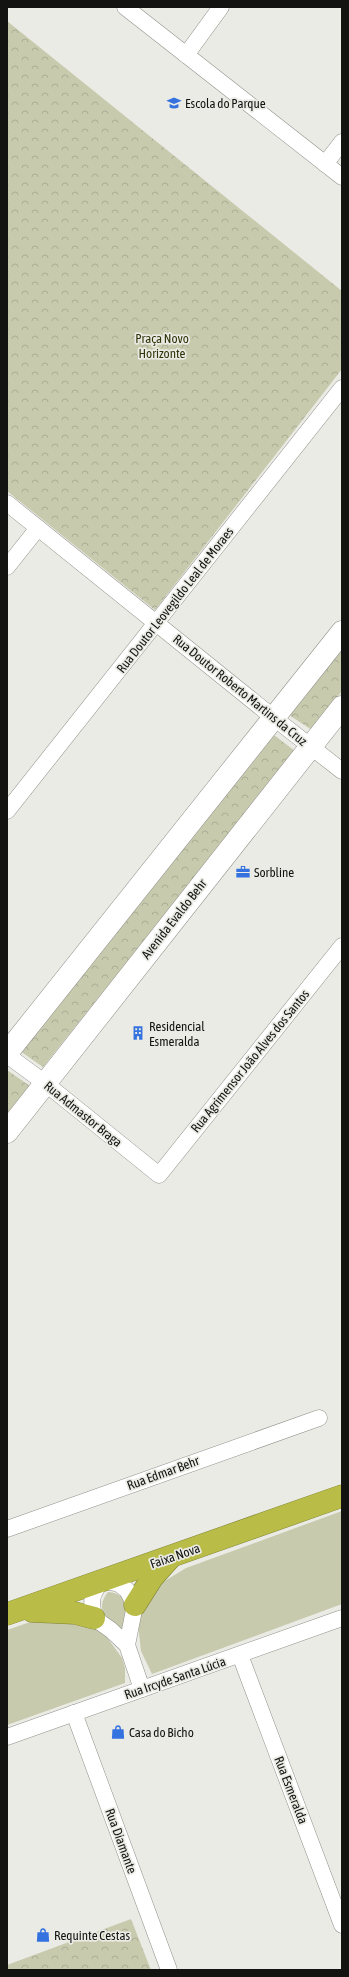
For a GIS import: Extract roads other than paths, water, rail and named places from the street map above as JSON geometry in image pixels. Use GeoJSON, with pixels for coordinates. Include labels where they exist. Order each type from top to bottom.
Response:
{"type":"FeatureCollection","features":[{"type":"Feature","properties":{"kind":"highway","name":"Faixa Nova"},"geometry":{"type":"LineString","coordinates":[[11,1613],[342,1496]]}},
{"type":"Feature","properties":{"kind":"highway"},"geometry":{"type":"LineString","coordinates":[[135,1605],[152,1578],[171,1557]]}},
{"type":"Feature","properties":{"kind":"highway"},"geometry":{"type":"LineString","coordinates":[[11,1613],[55,1611],[75,1613],[94,1618]]}},
{"type":"Feature","properties":{"kind":"street"},"geometry":{"type":"LineString","coordinates":[[125,7],[342,178]]}},
{"type":"Feature","properties":{"kind":"street"},"geometry":{"type":"LineString","coordinates":[[186,55],[221,7]]}},
{"type":"Feature","properties":{"kind":"street"},"geometry":{"type":"LineString","coordinates":[[325,164],[342,142]]}},
{"type":"Feature","properties":{"kind":"street","name":"Rua Doutor Leovegildo Leal de Moraes"},"geometry":{"type":"LineString","coordinates":[[7,811],[157,624],[342,388]]}},
{"type":"Feature","properties":{"kind":"street","name":"Rua Doutor Roberto Martins da Cruz"},"geometry":{"type":"LineString","coordinates":[[7,503],[342,771]]}},
{"type":"Feature","properties":{"kind":"street"},"geometry":{"type":"LineString","coordinates":[[7,567],[38,528]]}},
{"type":"Feature","properties":{"kind":"street"},"geometry":{"type":"LineString","coordinates":[[7,1054],[342,632]]}},
{"type":"Feature","properties":{"kind":"street","name":"Avenida Evaldo Behr"},"geometry":{"type":"LineString","coordinates":[[7,1132],[342,707]]}},
{"type":"Feature","properties":{"kind":"street","name":"Rua Agrimensor João Alves dos Santos"},"geometry":{"type":"LineString","coordinates":[[159,1175],[342,946]]}},
{"type":"Feature","properties":{"kind":"street","name":"Rua Admastor Braga"},"geometry":{"type":"LineString","coordinates":[[7,1054],[159,1175]]}},
{"type":"Feature","properties":{"kind":"street","name":"Rua Edmar Behr"},"geometry":{"type":"LineString","coordinates":[[7,1528],[319,1418]]}},
{"type":"Feature","properties":{"kind":"street"},"geometry":{"type":"LineString","coordinates":[[127,1645],[135,1605],[127,1590],[118,1584],[103,1580],[94,1592],[91,1603],[94,1618],[111,1630],[127,1645],[142,1689]]}},
{"type":"Feature","properties":{"kind":"street","name":"Rua Ircyde Santa Lúcia"},"geometry":{"type":"LineString","coordinates":[[7,1737],[342,1618]]}},
{"type":"Feature","properties":{"kind":"street","name":"Rua Esmeralda"},"geometry":{"type":"LineString","coordinates":[[240,1655],[342,1925]]}},
{"type":"Feature","properties":{"kind":"street","name":"Rua Diamante"},"geometry":{"type":"LineString","coordinates":[[74,1713],[169,1970]]}},
{"type":"Feature","properties":{"kind":"place","name":"Escola do Parque"},"geometry":{"type":"Point","coordinates":[174,103]}},
{"type":"Feature","properties":{"kind":"place","name":"Sorbline"},"geometry":{"type":"Point","coordinates":[243,872]}},
{"type":"Feature","properties":{"kind":"place","name":"Residencial Esmeralda"},"geometry":{"type":"Point","coordinates":[138,1033]}},
{"type":"Feature","properties":{"kind":"place","name":"Casa do Bicho"},"geometry":{"type":"Point","coordinates":[118,1732]}},
{"type":"Feature","properties":{"kind":"place","name":"Requinte Cestas"},"geometry":{"type":"Point","coordinates":[43,1935]}},
{"type":"Feature","properties":{"kind":"park label","name":"Praça Novo Horizonte"},"geometry":{"type":"Point","coordinates":[162,346]}}]}
